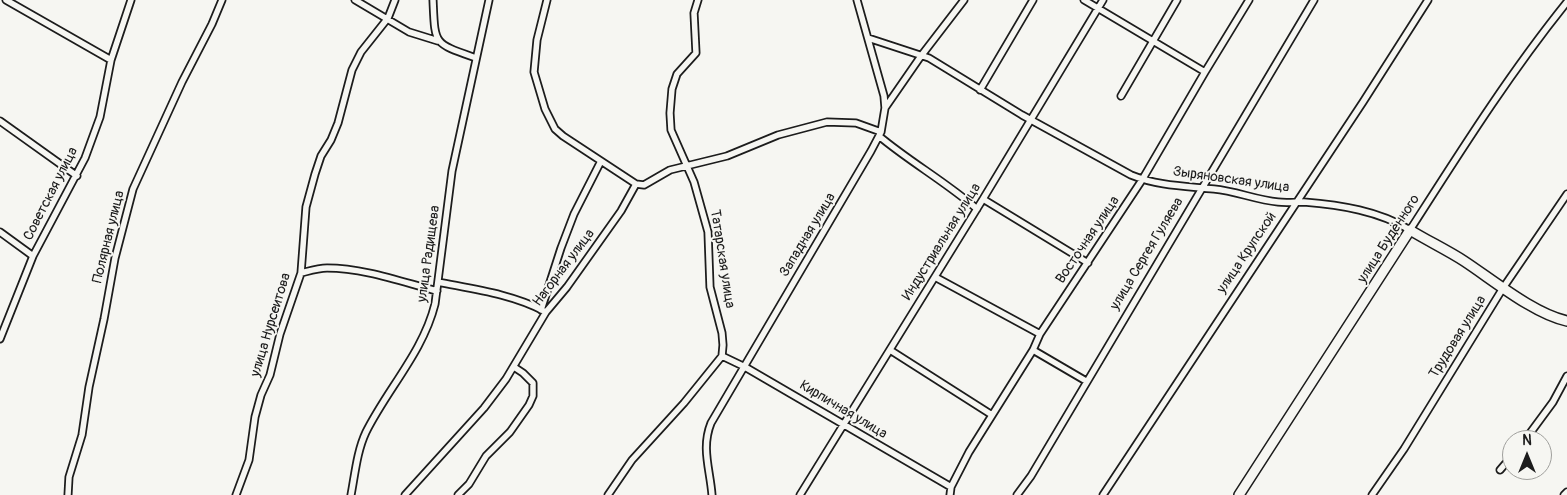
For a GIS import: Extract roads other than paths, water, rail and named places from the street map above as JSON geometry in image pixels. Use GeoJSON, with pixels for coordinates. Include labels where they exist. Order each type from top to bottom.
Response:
{"type":"FeatureCollection","features":[{"type":"Feature","properties":{"kind":"street"},"geometry":{"type":"LineString","coordinates":[[6,0],[111,60]]}},
{"type":"Feature","properties":{"kind":"street","name":"Советская улица"},"geometry":{"type":"LineString","coordinates":[[0,338],[33,256],[77,176],[100,117],[111,60],[131,0]]}},
{"type":"Feature","properties":{"kind":"street","name":"Полярная улица"},"geometry":{"type":"LineString","coordinates":[[68,495],[69,477],[82,435],[89,387],[115,258],[133,189],[222,0]]}},
{"type":"Feature","properties":{"kind":"street"},"geometry":{"type":"LineString","coordinates":[[355,0],[409,32],[438,41],[454,50],[476,58]]}},
{"type":"Feature","properties":{"kind":"street","name":"улица Нурсеитова"},"geometry":{"type":"LineString","coordinates":[[236,495],[249,460],[255,417],[261,395],[270,374],[280,334],[301,273],[306,207],[318,165],[338,123],[356,61],[388,18],[395,0]]}},
{"type":"Feature","properties":{"kind":"street"},"geometry":{"type":"LineString","coordinates":[[433,0],[434,33],[438,41]]}},
{"type":"Feature","properties":{"kind":"street","name":"улица Радищева"},"geometry":{"type":"LineString","coordinates":[[351,495],[357,461],[366,433],[424,336],[432,316],[437,291],[452,172],[489,0]]}},
{"type":"Feature","properties":{"kind":"street"},"geometry":{"type":"LineString","coordinates":[[547,0],[534,64],[537,87],[545,109],[555,129],[563,136],[636,184],[644,185],[670,170],[728,156],[778,135],[827,122],[856,123],[880,134],[890,146],[935,176],[977,209]]}},
{"type":"Feature","properties":{"kind":"street","name":"Татарская улица"},"geometry":{"type":"LineString","coordinates":[[698,0],[694,13],[696,53],[677,74],[672,88],[671,130],[694,182],[708,232],[710,287],[722,332],[722,356]]}},
{"type":"Feature","properties":{"kind":"street"},"geometry":{"type":"LineString","coordinates":[[857,0],[884,96],[885,108]]}},
{"type":"Feature","properties":{"kind":"street","name":"Западная улица"},"geometry":{"type":"LineString","coordinates":[[712,495],[705,446],[706,435],[711,423],[857,177],[880,134],[885,108],[921,56],[964,0]]}},
{"type":"Feature","properties":{"kind":"street"},"geometry":{"type":"LineString","coordinates":[[980,90],[1033,0]]}},
{"type":"Feature","properties":{"kind":"street"},"geometry":{"type":"LineString","coordinates":[[1084,0],[1205,72]]}},
{"type":"Feature","properties":{"kind":"street","name":"Индустриальная улица"},"geometry":{"type":"LineString","coordinates":[[800,495],[983,200],[1103,0]]}},
{"type":"Feature","properties":{"kind":"street"},"geometry":{"type":"LineString","coordinates":[[1121,96],[1177,0]]}},
{"type":"Feature","properties":{"kind":"street","name":"Восточная улица"},"geometry":{"type":"LineString","coordinates":[[950,495],[951,487],[970,452],[1033,350],[1040,334],[1142,180],[1249,0]]}},
{"type":"Feature","properties":{"kind":"street","name":"улица Сергея Гуляева"},"geometry":{"type":"LineString","coordinates":[[1018,495],[1314,0]]}},
{"type":"Feature","properties":{"kind":"street","name":"улица Крупской"},"geometry":{"type":"LineString","coordinates":[[1103,495],[1295,202],[1363,102],[1428,0]]}},
{"type":"Feature","properties":{"kind":"street","name":"улица Будённого"},"geometry":{"type":"LineString","coordinates":[[1239,495],[1480,120],[1539,37],[1567,2]]}},
{"type":"Feature","properties":{"kind":"street","name":"Зыряновская улица"},"geometry":{"type":"LineString","coordinates":[[868,38],[921,56],[940,65],[1031,120],[1142,180],[1168,185],[1237,192],[1277,202],[1321,204],[1370,212],[1388,218],[1463,260],[1545,314],[1567,321]]}},
{"type":"Feature","properties":{"kind":"street"},"geometry":{"type":"LineString","coordinates":[[0,121],[77,176]]}},
{"type":"Feature","properties":{"kind":"street"},"geometry":{"type":"LineString","coordinates":[[438,282],[514,299],[543,311],[561,248],[574,214],[601,161]]}},
{"type":"Feature","properties":{"kind":"street","name":"Нагорная улица"},"geometry":{"type":"LineString","coordinates":[[405,495],[484,408],[514,367],[543,311],[567,287],[621,211],[636,184]]}},
{"type":"Feature","properties":{"kind":"street","name":"Трудовая улица"},"geometry":{"type":"LineString","coordinates":[[1372,495],[1404,449],[1458,358],[1503,288],[1567,194]]}},
{"type":"Feature","properties":{"kind":"street"},"geometry":{"type":"LineString","coordinates":[[983,200],[1088,263]]}},
{"type":"Feature","properties":{"kind":"street"},"geometry":{"type":"LineString","coordinates":[[0,232],[33,256]]}},
{"type":"Feature","properties":{"kind":"street"},"geometry":{"type":"LineString","coordinates":[[301,273],[325,268],[340,269],[437,291]]}},
{"type":"Feature","properties":{"kind":"street"},"geometry":{"type":"LineString","coordinates":[[935,277],[1040,334]]}},
{"type":"Feature","properties":{"kind":"street"},"geometry":{"type":"LineString","coordinates":[[890,350],[992,415]]}},
{"type":"Feature","properties":{"kind":"street"},"geometry":{"type":"LineString","coordinates":[[1033,350],[1086,381]]}},
{"type":"Feature","properties":{"kind":"street"},"geometry":{"type":"LineString","coordinates":[[608,495],[632,460],[684,403],[722,356]]}},
{"type":"Feature","properties":{"kind":"street","name":"Кирпичная улица"},"geometry":{"type":"LineString","coordinates":[[722,356],[745,367],[843,426],[951,487]]}},
{"type":"Feature","properties":{"kind":"street"},"geometry":{"type":"LineString","coordinates":[[458,495],[469,484],[486,456],[510,432],[533,396],[533,383],[514,367]]}},
{"type":"Feature","properties":{"kind":"street"},"geometry":{"type":"LineString","coordinates":[[1533,430],[1554,402],[1567,376]]}},
{"type":"Feature","properties":{"kind":"street"},"geometry":{"type":"LineString","coordinates":[[1564,495],[1567,492]]}}]}
